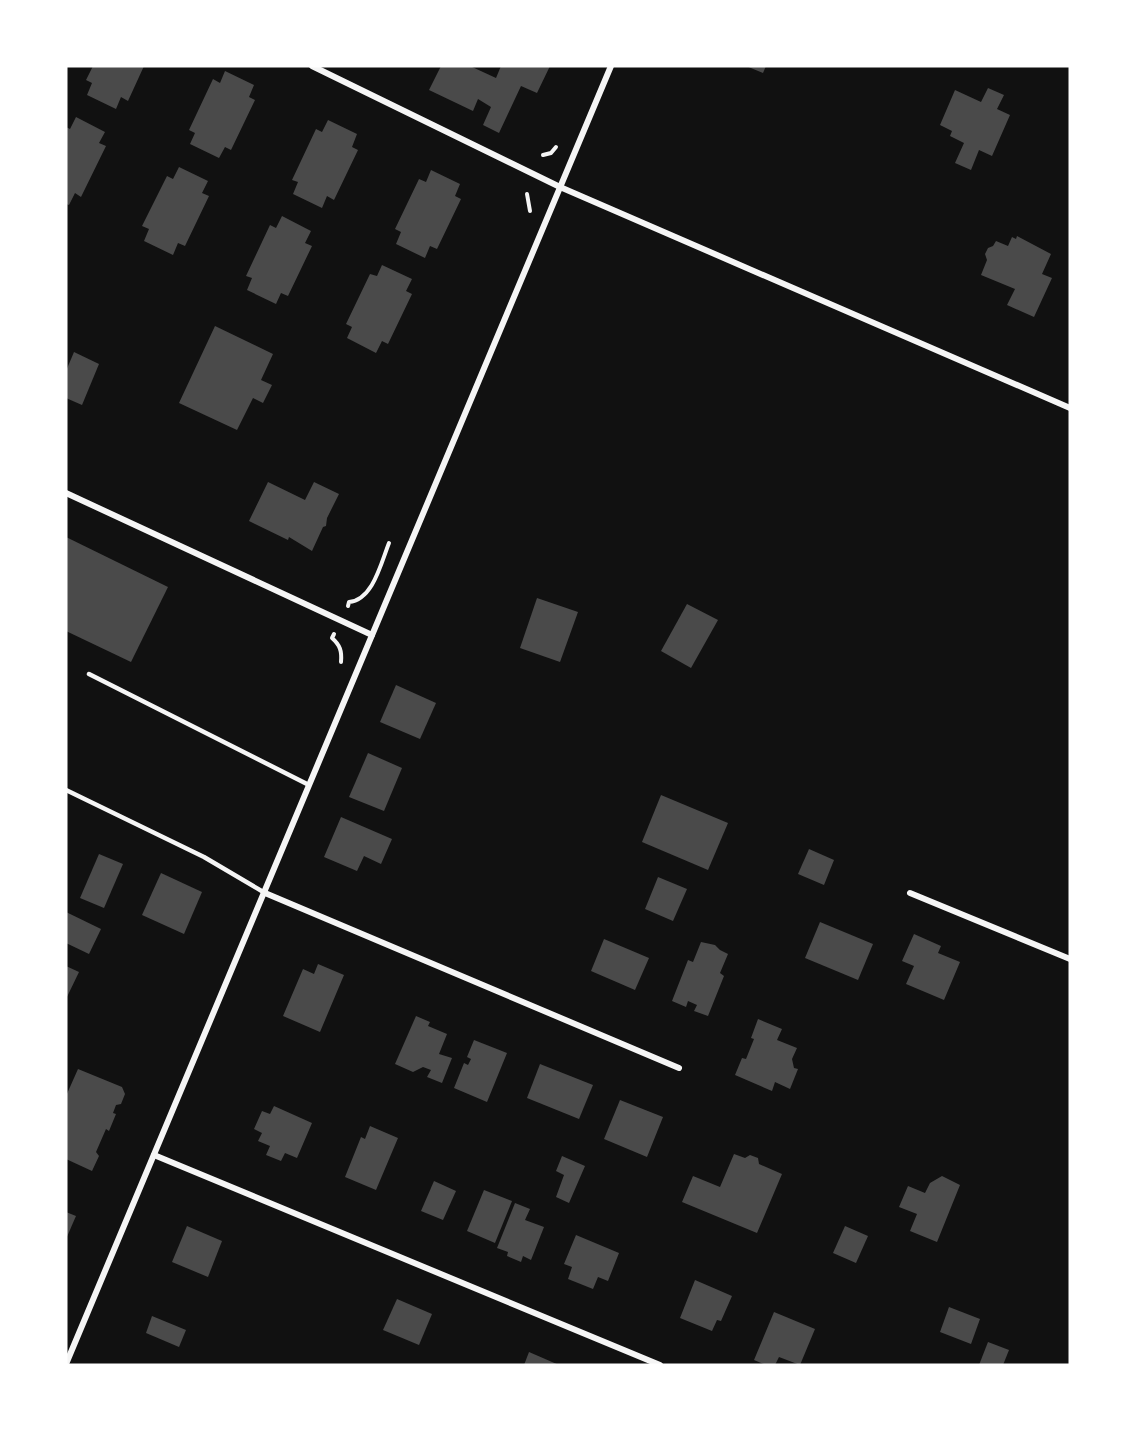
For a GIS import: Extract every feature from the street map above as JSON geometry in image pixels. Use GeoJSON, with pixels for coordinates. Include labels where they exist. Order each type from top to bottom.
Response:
{"type":"FeatureCollection","features":[{"type":"Feature","properties":{"kind":"street"},"geometry":{"type":"LineString","coordinates":[[312,66],[560,187],[1070,408]]}},
{"type":"Feature","properties":{"kind":"street"},"geometry":{"type":"LineString","coordinates":[[66,1364],[610,66]]}},
{"type":"Feature","properties":{"kind":"street"},"geometry":{"type":"LineString","coordinates":[[66,493],[372,635]]}},
{"type":"Feature","properties":{"kind":"street"},"geometry":{"type":"LineString","coordinates":[[265,893],[679,1068]]}},
{"type":"Feature","properties":{"kind":"street"},"geometry":{"type":"LineString","coordinates":[[910,893],[1070,959]]}},
{"type":"Feature","properties":{"kind":"street"},"geometry":{"type":"LineString","coordinates":[[154,1155],[660,1365]]}},
{"type":"Feature","properties":{"kind":"lane"},"geometry":{"type":"LineString","coordinates":[[89,674],[309,785]]}},
{"type":"Feature","properties":{"kind":"lane"},"geometry":{"type":"LineString","coordinates":[[66,790],[204,857],[265,893]]}},
{"type":"Feature","properties":{"kind":"building"},"geometry":{"type":"Polygon","coordinates":[[[93,66],[144,66],[128,101],[121,97],[116,109],[87,95],[92,83],[86,80],[93,66]]]}},
{"type":"Feature","properties":{"kind":"building"},"geometry":{"type":"Polygon","coordinates":[[[441,66],[470,66],[496,78],[501,66],[550,66],[537,93],[521,86],[499,133],[483,125],[491,107],[478,99],[473,111],[429,90],[441,66]]]}},
{"type":"Feature","properties":{"kind":"building"},"geometry":{"type":"Polygon","coordinates":[[[746,66],[766,66],[763,73],[746,66]]]}},
{"type":"Feature","properties":{"kind":"building"},"geometry":{"type":"Polygon","coordinates":[[[225,71],[254,85],[249,97],[255,100],[231,150],[225,147],[219,158],[190,144],[195,133],[189,130],[213,79],[220,83],[225,71]]]}},
{"type":"Feature","properties":{"kind":"building"},"geometry":{"type":"Polygon","coordinates":[[[988,88],[1004,95],[997,109],[1010,115],[992,156],[979,150],[971,170],[955,163],[964,143],[950,136],[952,131],[940,125],[955,90],[981,102],[988,88]]]}},
{"type":"Feature","properties":{"kind":"building"},"geometry":{"type":"Polygon","coordinates":[[[76,117],[105,132],[99,143],[106,146],[81,197],[75,193],[69,205],[66,204],[66,127],[70,129],[76,117]]]}},
{"type":"Feature","properties":{"kind":"building"},"geometry":{"type":"Polygon","coordinates":[[[328,120],[357,134],[352,147],[358,150],[334,200],[327,196],[322,208],[293,194],[298,182],[292,180],[316,129],[322,132],[328,120]]]}},
{"type":"Feature","properties":{"kind":"building"},"geometry":{"type":"Polygon","coordinates":[[[179,167],[208,181],[202,193],[209,196],[185,246],[178,243],[173,255],[144,241],[149,229],[142,226],[167,176],[173,179],[179,167]]]}},
{"type":"Feature","properties":{"kind":"building"},"geometry":{"type":"Polygon","coordinates":[[[431,170],[460,184],[455,196],[461,199],[437,249],[430,246],[425,258],[396,244],[401,232],[395,229],[419,179],[426,182],[431,170]]]}},
{"type":"Feature","properties":{"kind":"building"},"geometry":{"type":"Polygon","coordinates":[[[282,216],[311,231],[305,243],[312,246],[288,296],[281,293],[276,304],[247,290],[252,278],[246,276],[270,225],[276,228],[282,216]]]}},
{"type":"Feature","properties":{"kind":"building"},"geometry":{"type":"Polygon","coordinates":[[[1017,236],[1051,254],[1042,274],[1052,278],[1034,317],[1007,305],[1015,289],[981,275],[987,260],[985,254],[988,248],[996,241],[1008,246],[1012,237],[1016,239],[1017,236]]]}},
{"type":"Feature","properties":{"kind":"building"},"geometry":{"type":"Polygon","coordinates":[[[382,265],[412,279],[406,291],[412,294],[388,344],[382,341],[376,353],[347,338],[352,327],[346,324],[370,274],[377,276],[382,265]]]}},
{"type":"Feature","properties":{"kind":"building"},"geometry":{"type":"Polygon","coordinates":[[[215,326],[273,354],[261,380],[272,385],[263,403],[253,398],[237,430],[179,403],[215,326]]]}},
{"type":"Feature","properties":{"kind":"building"},"geometry":{"type":"Polygon","coordinates":[[[74,352],[99,364],[82,405],[66,398],[66,371],[74,352]]]}},
{"type":"Feature","properties":{"kind":"building"},"geometry":{"type":"Polygon","coordinates":[[[268,482],[305,500],[314,482],[339,494],[327,518],[326,526],[323,527],[312,551],[289,537],[288,540],[249,521],[268,482]]]}},
{"type":"Feature","properties":{"kind":"building"},"geometry":{"type":"Polygon","coordinates":[[[66,537],[168,587],[131,662],[66,631],[66,537]]]}},
{"type":"Feature","properties":{"kind":"building"},"geometry":{"type":"Polygon","coordinates":[[[537,598],[578,612],[560,662],[520,648],[537,598]]]}},
{"type":"Feature","properties":{"kind":"building"},"geometry":{"type":"Polygon","coordinates":[[[687,604],[718,620],[691,668],[661,651],[687,604]]]}},
{"type":"Feature","properties":{"kind":"building"},"geometry":{"type":"Polygon","coordinates":[[[396,685],[436,703],[420,739],[380,722],[396,685]]]}},
{"type":"Feature","properties":{"kind":"building"},"geometry":{"type":"Polygon","coordinates":[[[368,753],[402,768],[384,811],[349,797],[368,753]]]}},
{"type":"Feature","properties":{"kind":"building"},"geometry":{"type":"Polygon","coordinates":[[[661,795],[728,823],[708,870],[642,842],[661,795]]]}},
{"type":"Feature","properties":{"kind":"building"},"geometry":{"type":"Polygon","coordinates":[[[341,817],[392,839],[381,864],[364,856],[357,871],[324,857],[341,817]]]}},
{"type":"Feature","properties":{"kind":"building"},"geometry":{"type":"Polygon","coordinates":[[[809,849],[834,860],[824,885],[798,874],[809,849]]]}},
{"type":"Feature","properties":{"kind":"building"},"geometry":{"type":"Polygon","coordinates":[[[99,854],[123,864],[104,908],[80,898],[99,854]]]}},
{"type":"Feature","properties":{"kind":"building"},"geometry":{"type":"Polygon","coordinates":[[[161,873],[202,892],[184,934],[142,915],[161,873]]]}},
{"type":"Feature","properties":{"kind":"building"},"geometry":{"type":"Polygon","coordinates":[[[658,877],[687,889],[673,921],[645,909],[658,877]]]}},
{"type":"Feature","properties":{"kind":"building"},"geometry":{"type":"Polygon","coordinates":[[[66,912],[101,929],[89,954],[66,943],[66,912]]]}},
{"type":"Feature","properties":{"kind":"building"},"geometry":{"type":"Polygon","coordinates":[[[820,922],[873,944],[858,980],[805,958],[820,922]]]}},
{"type":"Feature","properties":{"kind":"building"},"geometry":{"type":"Polygon","coordinates":[[[914,934],[941,946],[938,953],[960,962],[944,1000],[906,984],[914,966],[902,961],[914,934]]]}},
{"type":"Feature","properties":{"kind":"building"},"geometry":{"type":"Polygon","coordinates":[[[604,939],[649,958],[635,990],[591,971],[604,939]]]}},
{"type":"Feature","properties":{"kind":"building"},"geometry":{"type":"Polygon","coordinates":[[[701,942],[715,945],[728,954],[720,973],[724,976],[708,1016],[694,1011],[697,1005],[688,1001],[686,1007],[672,1001],[688,960],[693,962],[701,942]]]}},
{"type":"Feature","properties":{"kind":"building"},"geometry":{"type":"Polygon","coordinates":[[[318,964],[344,975],[320,1032],[283,1016],[303,969],[314,974],[318,964]]]}},
{"type":"Feature","properties":{"kind":"building"},"geometry":{"type":"Polygon","coordinates":[[[66,966],[79,972],[66,999],[66,966]]]}},
{"type":"Feature","properties":{"kind":"building"},"geometry":{"type":"Polygon","coordinates":[[[416,1016],[430,1022],[428,1026],[447,1034],[439,1054],[452,1058],[442,1083],[427,1077],[431,1070],[423,1067],[413,1072],[395,1064],[416,1016]]]}},
{"type":"Feature","properties":{"kind":"building"},"geometry":{"type":"Polygon","coordinates":[[[758,1019],[782,1029],[777,1040],[797,1048],[792,1059],[794,1068],[798,1069],[790,1089],[775,1082],[772,1091],[735,1075],[742,1058],[746,1059],[754,1039],[751,1038],[758,1019]]]}},
{"type":"Feature","properties":{"kind":"building"},"geometry":{"type":"Polygon","coordinates":[[[474,1040],[507,1053],[487,1102],[454,1088],[464,1063],[468,1065],[471,1059],[467,1057],[474,1040]]]}},
{"type":"Feature","properties":{"kind":"building"},"geometry":{"type":"Polygon","coordinates":[[[540,1064],[593,1085],[579,1119],[527,1098],[540,1064]]]}},
{"type":"Feature","properties":{"kind":"building"},"geometry":{"type":"Polygon","coordinates":[[[78,1069],[122,1087],[125,1094],[121,1104],[116,1105],[113,1113],[116,1114],[109,1131],[106,1129],[96,1152],[99,1156],[92,1171],[66,1159],[66,1096],[78,1069]]]}},
{"type":"Feature","properties":{"kind":"building"},"geometry":{"type":"Polygon","coordinates":[[[620,1100],[663,1117],[647,1157],[604,1139],[620,1100]]]}},
{"type":"Feature","properties":{"kind":"building"},"geometry":{"type":"Polygon","coordinates":[[[274,1106],[312,1123],[297,1158],[285,1153],[281,1161],[266,1155],[270,1146],[258,1141],[262,1133],[254,1129],[262,1111],[270,1114],[274,1106]]]}},
{"type":"Feature","properties":{"kind":"building"},"geometry":{"type":"Polygon","coordinates":[[[370,1126],[398,1138],[376,1190],[345,1177],[361,1137],[365,1139],[370,1126]]]}},
{"type":"Feature","properties":{"kind":"building"},"geometry":{"type":"Polygon","coordinates":[[[734,1154],[745,1158],[750,1155],[758,1158],[759,1164],[782,1174],[757,1233],[682,1202],[693,1176],[720,1187],[734,1154]]]}},
{"type":"Feature","properties":{"kind":"building"},"geometry":{"type":"Polygon","coordinates":[[[562,1156],[585,1166],[569,1203],[556,1197],[564,1175],[556,1171],[562,1156]]]}},
{"type":"Feature","properties":{"kind":"building"},"geometry":{"type":"Polygon","coordinates":[[[942,1176],[960,1185],[937,1242],[910,1231],[917,1214],[899,1207],[908,1186],[925,1193],[930,1183],[942,1176]]]}},
{"type":"Feature","properties":{"kind":"building"},"geometry":{"type":"Polygon","coordinates":[[[434,1181],[456,1191],[443,1220],[421,1211],[434,1181]]]}},
{"type":"Feature","properties":{"kind":"building"},"geometry":{"type":"Polygon","coordinates":[[[484,1190],[512,1201],[495,1243],[467,1231],[484,1190]]]}},
{"type":"Feature","properties":{"kind":"building"},"geometry":{"type":"Polygon","coordinates":[[[515,1203],[530,1209],[525,1220],[544,1227],[531,1260],[523,1256],[521,1262],[507,1256],[508,1252],[497,1248],[515,1203]]]}},
{"type":"Feature","properties":{"kind":"building"},"geometry":{"type":"Polygon","coordinates":[[[66,1212],[76,1216],[66,1239],[66,1212]]]}},
{"type":"Feature","properties":{"kind":"building"},"geometry":{"type":"Polygon","coordinates":[[[187,1226],[222,1241],[208,1277],[172,1262],[187,1226]]]}},
{"type":"Feature","properties":{"kind":"building"},"geometry":{"type":"Polygon","coordinates":[[[845,1226],[868,1236],[856,1263],[833,1253],[845,1226]]]}},
{"type":"Feature","properties":{"kind":"building"},"geometry":{"type":"Polygon","coordinates":[[[576,1235],[619,1253],[608,1281],[598,1277],[593,1289],[568,1279],[572,1267],[564,1264],[576,1235]]]}},
{"type":"Feature","properties":{"kind":"building"},"geometry":{"type":"Polygon","coordinates":[[[695,1280],[732,1296],[721,1321],[717,1320],[712,1331],[680,1318],[695,1280]]]}},
{"type":"Feature","properties":{"kind":"building"},"geometry":{"type":"Polygon","coordinates":[[[397,1299],[432,1314],[419,1345],[383,1330],[397,1299]]]}},
{"type":"Feature","properties":{"kind":"building"},"geometry":{"type":"Polygon","coordinates":[[[949,1307],[980,1319],[971,1344],[940,1332],[949,1307]]]}},
{"type":"Feature","properties":{"kind":"building"},"geometry":{"type":"Polygon","coordinates":[[[774,1312],[815,1329],[800,1365],[779,1357],[775,1365],[766,1365],[754,1360],[774,1312]]]}},
{"type":"Feature","properties":{"kind":"building"},"geometry":{"type":"Polygon","coordinates":[[[152,1316],[186,1330],[179,1347],[146,1333],[152,1316]]]}},
{"type":"Feature","properties":{"kind":"building"},"geometry":{"type":"Polygon","coordinates":[[[988,1342],[1009,1350],[1003,1365],[979,1365],[988,1342]]]}},
{"type":"Feature","properties":{"kind":"building"},"geometry":{"type":"Polygon","coordinates":[[[529,1352],[559,1365],[524,1365],[529,1352]]]}}]}
